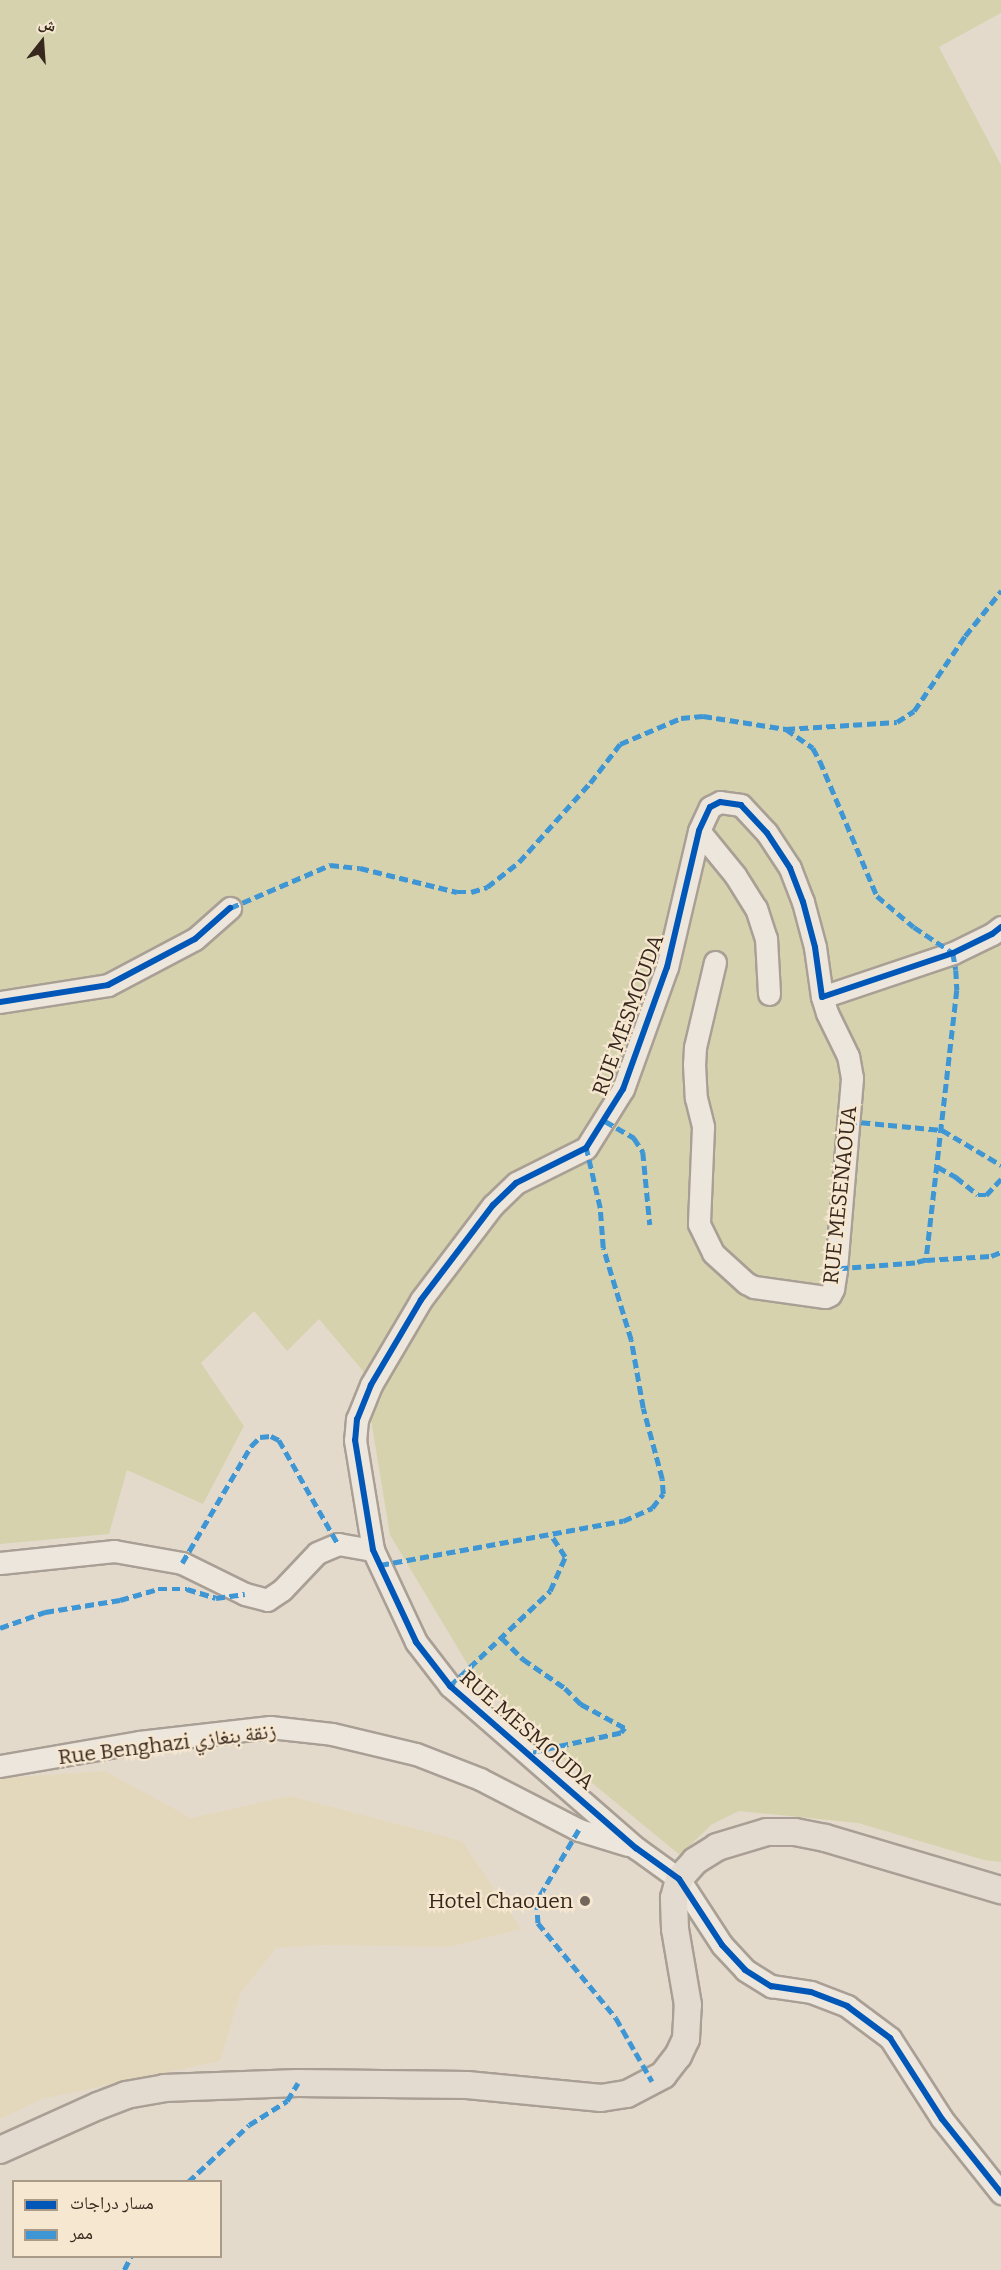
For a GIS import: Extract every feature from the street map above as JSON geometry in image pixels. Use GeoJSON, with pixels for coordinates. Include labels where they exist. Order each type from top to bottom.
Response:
{"type":"FeatureCollection","features":[{"type":"Feature","properties":{"kind":"main road"},"geometry":{"type":"LineString","coordinates":[[0,2150],[126,2095],[164,2088],[298,2084],[467,2085],[601,2098],[627,2094],[663,2074],[678,2056],[686,2038],[688,2005],[675,1929],[674,1898],[680,1879],[695,1860],[717,1846],[767,1832],[795,1832],[825,1838],[1001,1890]]}},
{"type":"Feature","properties":{"kind":"street","name":"RUE MESMOUDA"},"geometry":{"type":"LineString","coordinates":[[680,1879],[636,1848],[450,1686],[416,1642],[374,1550],[355,1440],[357,1419],[371,1385],[421,1300],[493,1205],[516,1183],[586,1148],[602,1126],[623,1089],[666,967],[699,831],[710,807],[720,802],[730,801],[751,813],[790,868],[803,902],[815,947],[822,997]]}},
{"type":"Feature","properties":{"kind":"street"},"geometry":{"type":"LineString","coordinates":[[699,831],[735,874],[756,908],[766,938],[769,994]]}},
{"type":"Feature","properties":{"kind":"street"},"geometry":{"type":"LineString","coordinates":[[0,1002],[108,986],[195,939],[230,908]]}},
{"type":"Feature","properties":{"kind":"street"},"geometry":{"type":"LineString","coordinates":[[822,997],[952,953],[992,934],[1001,927]]}},
{"type":"Feature","properties":{"kind":"street","name":"RUE MESENAOUA"},"geometry":{"type":"LineString","coordinates":[[715,962],[695,1047],[696,1098],[703,1127],[699,1224],[713,1253],[746,1283],[754,1287],[825,1297],[830,1295],[833,1289],[836,1269],[852,1078],[848,1056],[827,1013],[822,997]]}},
{"type":"Feature","properties":{"kind":"street"},"geometry":{"type":"LineString","coordinates":[[0,1563],[114,1551],[182,1563],[245,1594],[267,1600],[282,1590],[317,1553],[338,1544],[374,1550]]}},
{"type":"Feature","properties":{"kind":"street","name":"Rue Benghazi زنقة بنغازي"},"geometry":{"type":"LineString","coordinates":[[0,1766],[139,1742],[270,1727],[332,1734],[416,1754],[480,1779],[579,1830],[636,1848]]}},
{"type":"Feature","properties":{"kind":"street"},"geometry":{"type":"LineString","coordinates":[[680,1879],[722,1945],[745,1970],[771,1986],[811,1992],[847,2006],[890,2038],[942,2119],[1001,2193]]}},
{"type":"Feature","properties":{"kind":"shaded area"},"geometry":{"type":"Polygon","coordinates":[[[0,0],[1001,0],[1001,13],[939,47],[1001,165],[1001,1862],[984,1860],[858,1823],[739,1811],[711,1825],[680,1855],[559,1756],[474,1675],[390,1535],[363,1371],[319,1319],[287,1351],[254,1311],[201,1363],[244,1426],[203,1504],[127,1470],[109,1534],[0,1544],[0,0]]]}},
{"type":"Feature","properties":{"kind":"shaded area"},"geometry":{"type":"Polygon","coordinates":[[[105,1771],[191,1818],[290,1796],[462,1841],[521,1929],[449,1947],[320,1945],[276,1948],[240,1994],[220,2061],[42,2099],[0,2119],[0,1778],[105,1771]]]}},
{"type":"Feature","properties":{"kind":"marked path"},"geometry":{"type":"LineString","coordinates":[[230,908],[330,865],[360,868],[457,892],[471,892],[487,887],[519,862],[590,783],[620,744],[681,718],[703,716],[786,729],[897,722],[914,711],[965,636],[1001,591]]}},
{"type":"Feature","properties":{"kind":"marked path"},"geometry":{"type":"LineString","coordinates":[[786,729],[813,748],[877,896],[914,927],[953,953],[956,970],[957,990],[926,1260],[915,1263],[836,1269]]}},
{"type":"Feature","properties":{"kind":"marked path"},"geometry":{"type":"LineString","coordinates":[[605,1121],[634,1138],[643,1152],[650,1225]]}},
{"type":"Feature","properties":{"kind":"marked path"},"geometry":{"type":"LineString","coordinates":[[848,1121],[942,1130],[1001,1165]]}},
{"type":"Feature","properties":{"kind":"marked path"},"geometry":{"type":"LineString","coordinates":[[380,1565],[623,1521],[652,1508],[663,1494],[662,1479],[643,1408],[631,1340],[603,1248],[600,1208],[586,1148]]}},
{"type":"Feature","properties":{"kind":"marked path"},"geometry":{"type":"LineString","coordinates":[[938,1167],[956,1177],[978,1195],[986,1195],[1001,1179]]}},
{"type":"Feature","properties":{"kind":"marked path"},"geometry":{"type":"LineString","coordinates":[[926,1260],[991,1256],[1001,1252]]}},
{"type":"Feature","properties":{"kind":"marked path"},"geometry":{"type":"LineString","coordinates":[[182,1563],[251,1446],[260,1437],[271,1436],[279,1440],[338,1544]]}},
{"type":"Feature","properties":{"kind":"marked path"},"geometry":{"type":"LineString","coordinates":[[450,1686],[550,1591],[565,1557],[550,1534]]}},
{"type":"Feature","properties":{"kind":"marked path"},"geometry":{"type":"LineString","coordinates":[[0,1628],[45,1612],[120,1600],[158,1589],[187,1589],[216,1598],[245,1594]]}},
{"type":"Feature","properties":{"kind":"marked path"},"geometry":{"type":"LineString","coordinates":[[502,1638],[523,1659],[565,1688],[581,1704],[625,1728],[621,1733],[529,1753]]}},
{"type":"Feature","properties":{"kind":"marked path"},"geometry":{"type":"LineString","coordinates":[[579,1830],[537,1901],[538,1923],[616,2018],[652,2081]]}},
{"type":"Feature","properties":{"kind":"marked path"},"geometry":{"type":"LineString","coordinates":[[190,2180],[249,2125],[287,2101],[298,2083]]}},
{"type":"Feature","properties":{"kind":"marked path"},"geometry":{"type":"LineString","coordinates":[[124,2270],[130,2258]]}},
{"type":"Feature","properties":{"kind":"cycle path"},"geometry":{"type":"LineString","coordinates":[[1001,927],[992,934],[953,953],[822,997],[815,947],[803,902],[790,868],[767,833],[741,805],[720,802],[710,807],[699,831],[667,967],[623,1089],[586,1148],[516,1183],[493,1205],[421,1300],[371,1385],[357,1419],[355,1440],[373,1550],[416,1642],[450,1686],[636,1848],[679,1879],[722,1945],[745,1970],[771,1986],[811,1992],[847,2006],[890,2038],[942,2119],[1001,2193]]}},
{"type":"Feature","properties":{"kind":"cycle path"},"geometry":{"type":"LineString","coordinates":[[0,1002],[108,985],[195,939],[230,908]]}},
{"type":"Feature","properties":{"kind":"place","name":"Hotel Chaouen"},"geometry":{"type":"Point","coordinates":[585,1901]}}]}
